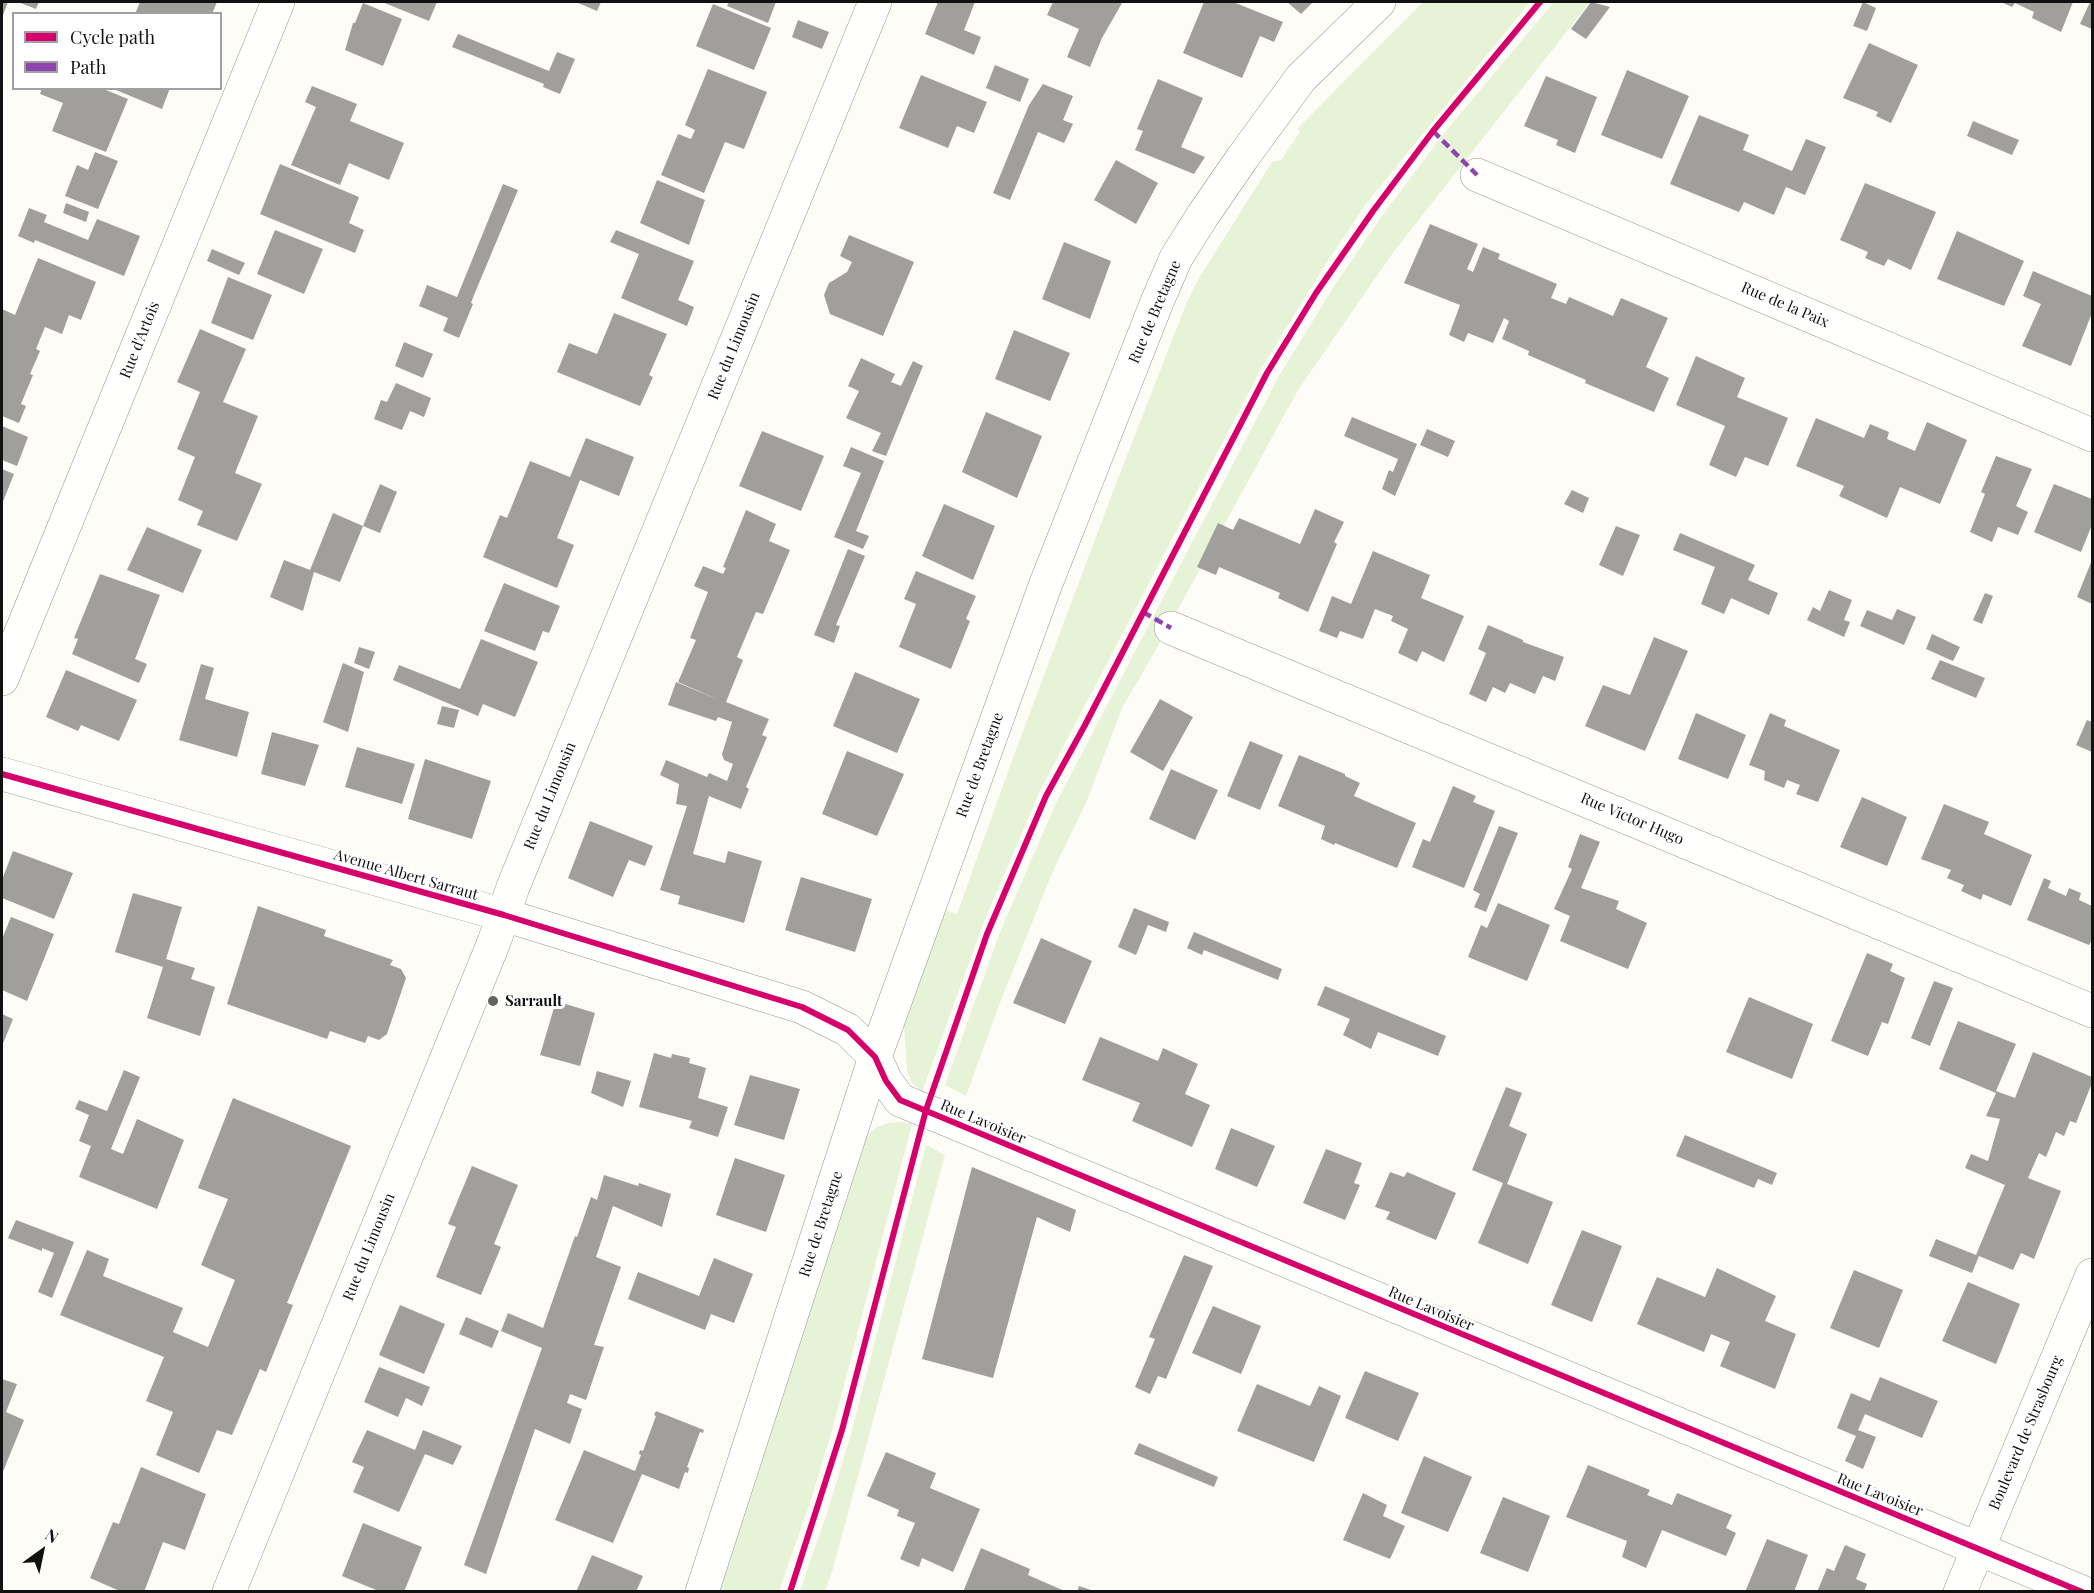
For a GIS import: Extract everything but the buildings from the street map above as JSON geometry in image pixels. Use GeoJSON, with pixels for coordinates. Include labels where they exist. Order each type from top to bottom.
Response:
{"type":"FeatureCollection","features":[{"type":"Feature","properties":{"kind":"street","name":"Rue d'Artois"},"geometry":{"type":"LineString","coordinates":[[2,679],[278,2]]}},
{"type":"Feature","properties":{"kind":"street","name":"Rue du Limousin"},"geometry":{"type":"LineString","coordinates":[[229,1592],[875,2]]}},
{"type":"Feature","properties":{"kind":"street","name":"Rue de Bretagne"},"geometry":{"type":"LineString","coordinates":[[702,1592],[875,1057],[1045,586],[1157,302],[1176,258],[1243,157],[1301,78],[1379,2]]}},
{"type":"Feature","properties":{"kind":"street","name":"Rue de la Paix"},"geometry":{"type":"LineString","coordinates":[[1477,175],[2092,435]]}},
{"type":"Feature","properties":{"kind":"street","name":"Rue Victor Hugo"},"geometry":{"type":"LineString","coordinates":[[1171,628],[2092,1011]]}},
{"type":"Feature","properties":{"kind":"street","name":"Avenue Albert Sarraut"},"geometry":{"type":"LineString","coordinates":[[2,774],[504,915],[802,1007]]}},
{"type":"Feature","properties":{"kind":"street","name":"Rue Lavoisier"},"geometry":{"type":"LineString","coordinates":[[802,1007],[849,1030],[875,1057],[886,1081],[900,1100],[2082,1592]]}},
{"type":"Feature","properties":{"kind":"street","name":"Boulevard de Strasbourg"},"geometry":{"type":"LineString","coordinates":[[1960,1592],[2092,1275]]}},
{"type":"Feature","properties":{"kind":"green space"},"geometry":{"type":"Polygon","coordinates":[[[1423,2],[1530,2],[1365,205],[1261,369],[1039,793],[983,924],[922,1092],[912,1083],[907,1070],[904,1026],[945,910],[957,914],[1014,755],[1187,302],[1199,278],[1272,162],[1281,160],[1300,132],[1297,129],[1423,2]]]}},
{"type":"Feature","properties":{"kind":"green space"},"geometry":{"type":"Polygon","coordinates":[[[1554,2],[1590,2],[1392,254],[1298,390],[1122,708],[1086,803],[1052,873],[1001,1000],[966,1096],[945,1085],[1000,932],[1057,801],[1279,376],[1336,283],[1382,216],[1445,132],[1554,2]]]}},
{"type":"Feature","properties":{"kind":"green space"},"geometry":{"type":"Polygon","coordinates":[[[899,1122],[912,1124],[833,1427],[809,1506],[779,1591],[718,1592],[868,1134],[877,1127],[899,1122]]]}},
{"type":"Feature","properties":{"kind":"green space"},"geometry":{"type":"Polygon","coordinates":[[[926,1145],[945,1155],[832,1572],[825,1591],[800,1591],[851,1434],[926,1145]]]}},
{"type":"Feature","properties":{"kind":"marked path"},"geometry":{"type":"LineString","coordinates":[[1433,131],[1477,175]]}},
{"type":"Feature","properties":{"kind":"marked path"},"geometry":{"type":"LineString","coordinates":[[1143,612],[1171,628]]}},
{"type":"Feature","properties":{"kind":"cycle path"},"geometry":{"type":"LineString","coordinates":[[790,1592],[842,1430],[926,1110],[987,934],[1046,796],[1267,373],[1316,293],[1373,211],[1433,131],[1540,2]]}},
{"type":"Feature","properties":{"kind":"cycle path"},"geometry":{"type":"LineString","coordinates":[[2,774],[504,915],[802,1007],[848,1030],[875,1057],[886,1081],[900,1100],[2082,1592]]}},
{"type":"Feature","properties":{"kind":"place","name":"Sarrault"},"geometry":{"type":"Point","coordinates":[493,1001]}}]}
